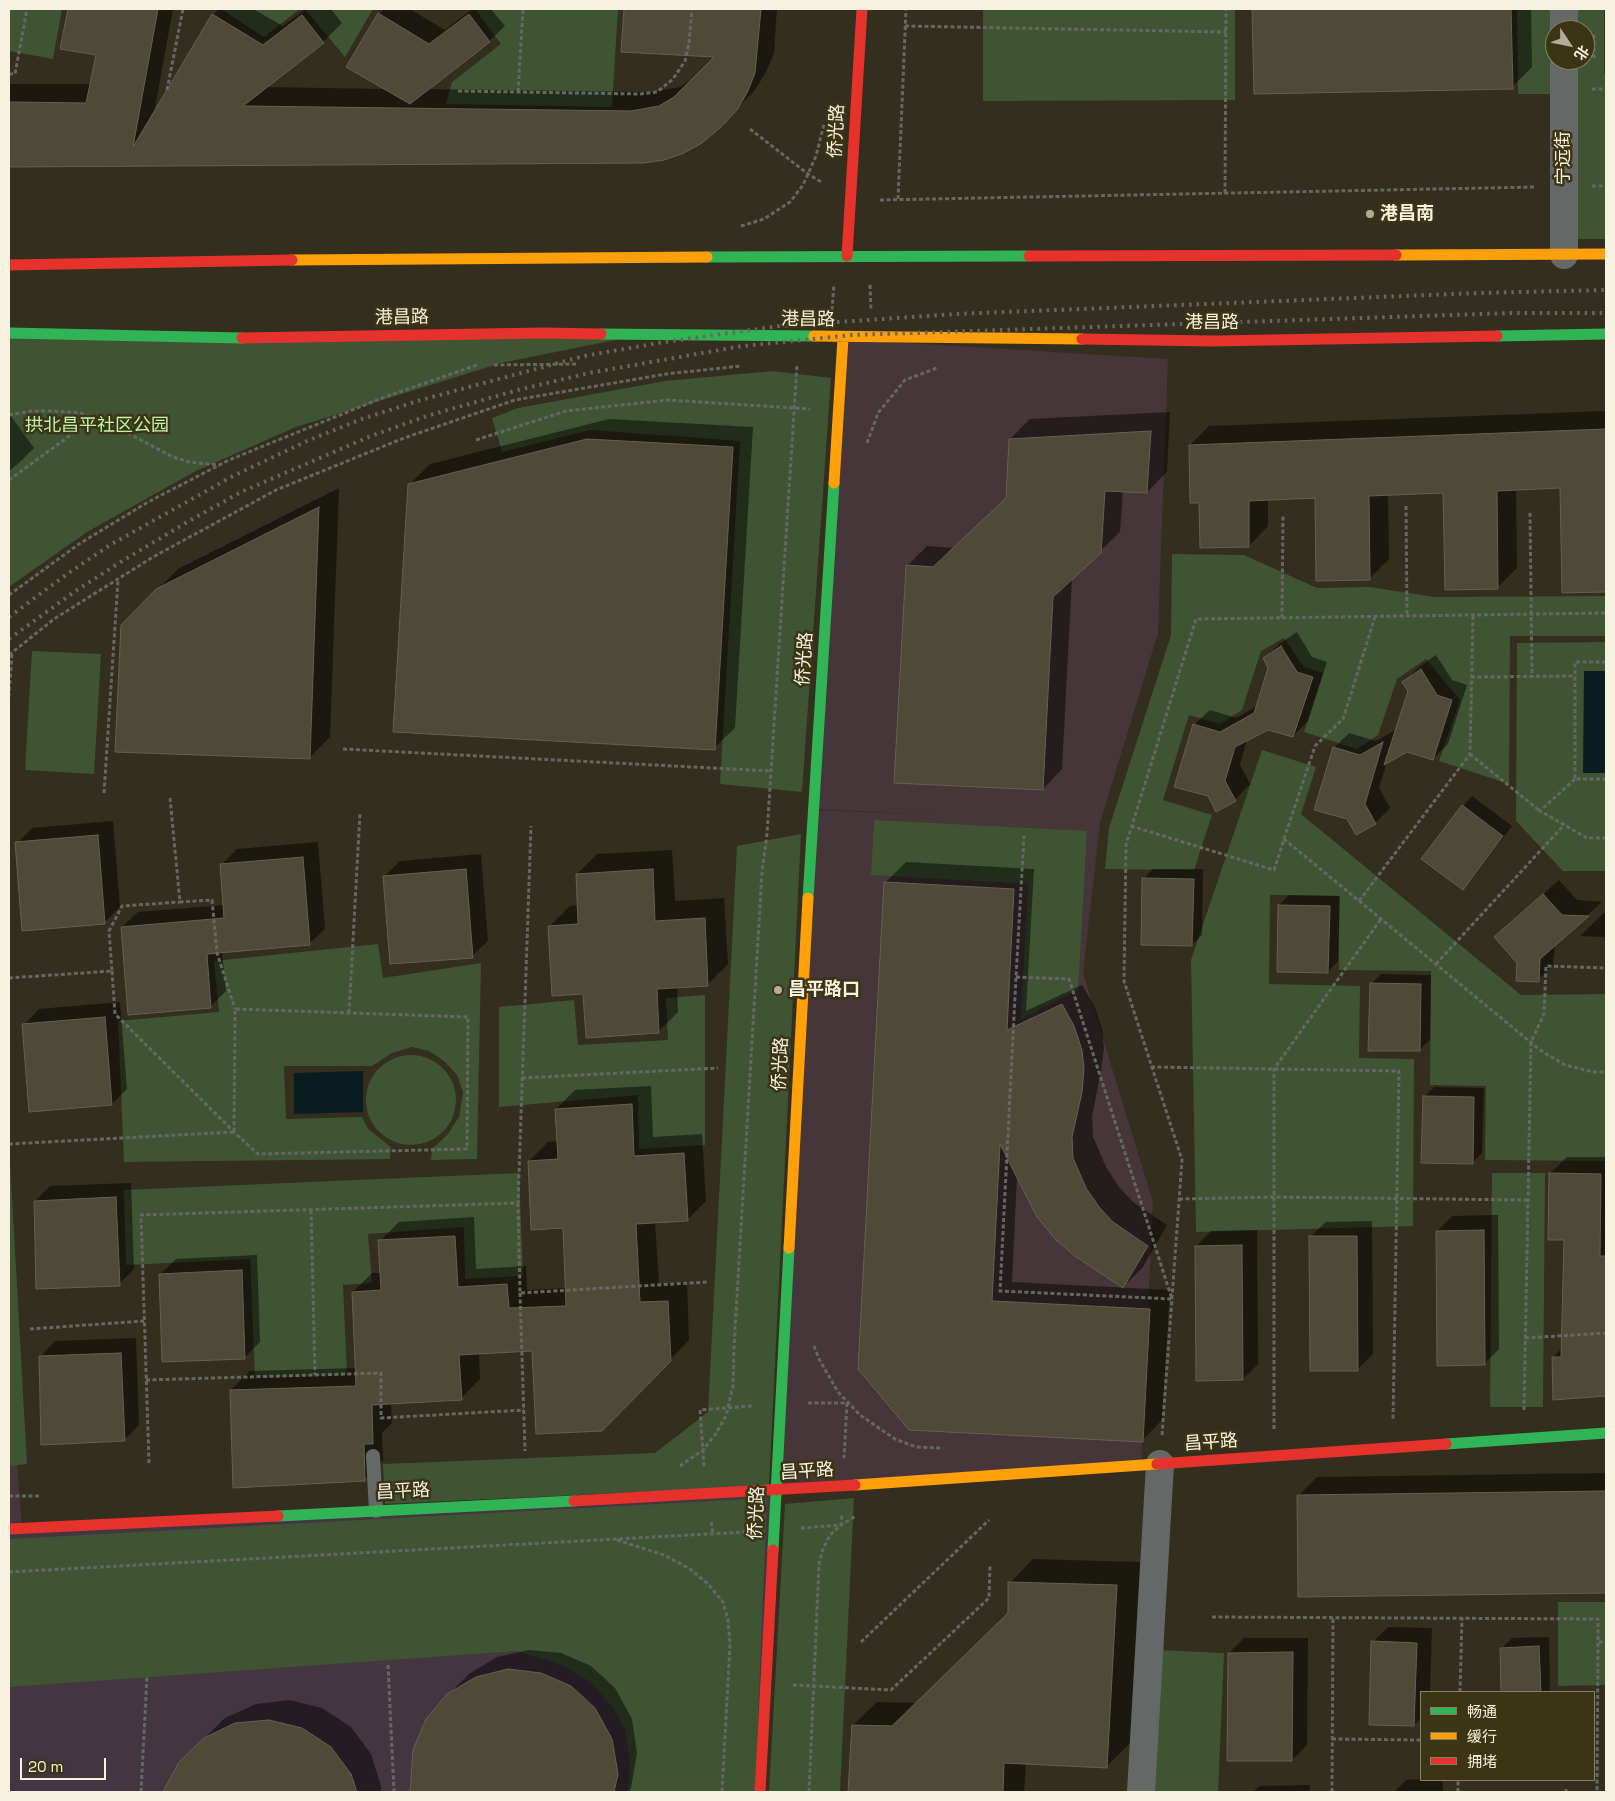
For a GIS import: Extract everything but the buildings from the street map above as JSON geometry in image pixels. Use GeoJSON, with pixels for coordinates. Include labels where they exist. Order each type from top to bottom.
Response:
{"type":"FeatureCollection","features":[{"type":"Feature","properties":{"kind":"street","name":"侨光路"},"geometry":{"type":"LineString","coordinates":[[847,256],[862,9]]}},
{"type":"Feature","properties":{"kind":"street","name":"宁远街"},"geometry":{"type":"LineString","coordinates":[[1564,70],[1564,255]]}},
{"type":"Feature","properties":{"kind":"street"},"geometry":{"type":"LineString","coordinates":[[9,264],[396,258],[1606,254]]}},
{"type":"Feature","properties":{"kind":"street","name":"港昌路"},"geometry":{"type":"LineString","coordinates":[[9,333],[214,339],[543,334],[1214,341],[1606,334]]}},
{"type":"Feature","properties":{"kind":"street","name":"侨光路"},"geometry":{"type":"LineString","coordinates":[[760,1792],[812,835],[843,338]]}},
{"type":"Feature","properties":{"kind":"street","name":"昌平路"},"geometry":{"type":"LineString","coordinates":[[9,1529],[775,1492],[1606,1433]]}},
{"type":"Feature","properties":{"kind":"street"},"geometry":{"type":"LineString","coordinates":[[1141,1792],[1160,1464]]}},
{"type":"Feature","properties":{"kind":"lane"},"geometry":{"type":"LineString","coordinates":[[374,1456],[376,1511]]}},
{"type":"Feature","properties":{"kind":"path"},"geometry":{"type":"LineString","coordinates":[[9,74],[15,74],[27,9]]}},
{"type":"Feature","properties":{"kind":"path"},"geometry":{"type":"LineString","coordinates":[[167,90],[183,9]]}},
{"type":"Feature","properties":{"kind":"path"},"geometry":{"type":"LineString","coordinates":[[518,92],[523,9]]}},
{"type":"Feature","properties":{"kind":"path"},"geometry":{"type":"LineString","coordinates":[[458,91],[640,94],[657,92],[673,79],[685,60],[689,43],[692,9]]}},
{"type":"Feature","properties":{"kind":"path"},"geometry":{"type":"LineString","coordinates":[[898,199],[906,9]]}},
{"type":"Feature","properties":{"kind":"path"},"geometry":{"type":"LineString","coordinates":[[1226,9],[1226,193]]}},
{"type":"Feature","properties":{"kind":"path"},"geometry":{"type":"LineString","coordinates":[[905,26],[1226,32]]}},
{"type":"Feature","properties":{"kind":"path"},"geometry":{"type":"LineString","coordinates":[[1594,80],[1594,89]]}},
{"type":"Feature","properties":{"kind":"path"},"geometry":{"type":"LineString","coordinates":[[735,229],[764,219],[790,202],[802,185],[816,156],[825,123]]}},
{"type":"Feature","properties":{"kind":"path"},"geometry":{"type":"LineString","coordinates":[[750,129],[808,174],[851,200],[1606,186]]}},
{"type":"Feature","properties":{"kind":"path"},"geometry":{"type":"LineString","coordinates":[[788,364],[841,366]]}},
{"type":"Feature","properties":{"kind":"path"},"geometry":{"type":"LineString","coordinates":[[678,1467],[703,1450],[715,1435],[726,1416],[733,1386],[762,872],[767,834],[797,364]]}},
{"type":"Feature","properties":{"kind":"path"},"geometry":{"type":"LineString","coordinates":[[9,595],[79,544],[148,502],[220,465],[302,429],[382,398],[477,365]]}},
{"type":"Feature","properties":{"kind":"path"},"geometry":{"type":"LineString","coordinates":[[9,697],[10,654],[54,619],[153,557],[276,490],[404,438],[515,400],[666,374],[743,366]]}},
{"type":"Feature","properties":{"kind":"path"},"geometry":{"type":"LineString","coordinates":[[864,449],[878,413],[905,380],[942,366]]}},
{"type":"Feature","properties":{"kind":"path"},"geometry":{"type":"LineString","coordinates":[[476,440],[566,411],[668,400],[838,411]]}},
{"type":"Feature","properties":{"kind":"path"},"geometry":{"type":"LineString","coordinates":[[9,415],[31,411],[80,413],[130,433],[173,457],[189,462],[220,465]]}},
{"type":"Feature","properties":{"kind":"path"},"geometry":{"type":"LineString","coordinates":[[9,480],[94,418]]}},
{"type":"Feature","properties":{"kind":"path"},"geometry":{"type":"LineString","coordinates":[[1406,506],[1407,616]]}},
{"type":"Feature","properties":{"kind":"path"},"geometry":{"type":"LineString","coordinates":[[1530,513],[1532,677]]}},
{"type":"Feature","properties":{"kind":"path"},"geometry":{"type":"LineString","coordinates":[[1282,618],[1283,514]]}},
{"type":"Feature","properties":{"kind":"path"},"geometry":{"type":"LineString","coordinates":[[104,793],[118,579]]}},
{"type":"Feature","properties":{"kind":"path"},"geometry":{"type":"LineString","coordinates":[[1160,1464],[1182,1160],[1124,981],[1126,845],[1196,619],[1606,613]]}},
{"type":"Feature","properties":{"kind":"path"},"geometry":{"type":"LineString","coordinates":[[1358,900],[1470,754],[1473,616]]}},
{"type":"Feature","properties":{"kind":"path"},"geometry":{"type":"LineString","coordinates":[[1131,826],[1274,870],[1316,746],[1343,719],[1375,617]]}},
{"type":"Feature","properties":{"kind":"path"},"geometry":{"type":"LineString","coordinates":[[1575,779],[1575,662],[1606,662]]}},
{"type":"Feature","properties":{"kind":"path"},"geometry":{"type":"LineString","coordinates":[[1471,676],[1575,676]]}},
{"type":"Feature","properties":{"kind":"path"},"geometry":{"type":"LineString","coordinates":[[343,750],[771,771]]}},
{"type":"Feature","properties":{"kind":"path"},"geometry":{"type":"LineString","coordinates":[[1470,754],[1540,811],[1564,826],[1587,838],[1606,838]]}},
{"type":"Feature","properties":{"kind":"path"},"geometry":{"type":"LineString","coordinates":[[1540,811],[1575,779],[1606,779]]}},
{"type":"Feature","properties":{"kind":"path"},"geometry":{"type":"LineString","coordinates":[[170,798],[180,902]]}},
{"type":"Feature","properties":{"kind":"path"},"geometry":{"type":"LineString","coordinates":[[349,1013],[360,813]]}},
{"type":"Feature","properties":{"kind":"path"},"geometry":{"type":"LineString","coordinates":[[525,1451],[518,1203],[530,826]]}},
{"type":"Feature","properties":{"kind":"path"},"geometry":{"type":"LineString","coordinates":[[1436,964],[1564,826]]}},
{"type":"Feature","properties":{"kind":"path"},"geometry":{"type":"LineString","coordinates":[[1024,836],[1000,1291],[1172,1299]]}},
{"type":"Feature","properties":{"kind":"path"},"geometry":{"type":"LineString","coordinates":[[1284,839],[1540,1050],[1565,1065],[1592,1072],[1606,1072]]}},
{"type":"Feature","properties":{"kind":"path"},"geometry":{"type":"LineString","coordinates":[[234,1132],[235,1009],[217,953],[212,900],[122,906],[108,931],[115,1014],[234,1132],[258,1154],[467,1149],[468,1017],[235,1009]]}},
{"type":"Feature","properties":{"kind":"path"},"geometry":{"type":"LineString","coordinates":[[1274,1456],[1274,1070],[1380,918]]}},
{"type":"Feature","properties":{"kind":"path"},"geometry":{"type":"LineString","coordinates":[[1523,1439],[1530,1042],[1544,1014],[1546,966],[1606,968]]}},
{"type":"Feature","properties":{"kind":"path"},"geometry":{"type":"LineString","coordinates":[[9,978],[112,971]]}},
{"type":"Feature","properties":{"kind":"path"},"geometry":{"type":"LineString","coordinates":[[1016,977],[1069,979],[1172,1299]]}},
{"type":"Feature","properties":{"kind":"path"},"geometry":{"type":"LineString","coordinates":[[1152,1067],[1399,1071],[1392,1427]]}},
{"type":"Feature","properties":{"kind":"path"},"geometry":{"type":"LineString","coordinates":[[522,1078],[718,1068]]}},
{"type":"Feature","properties":{"kind":"path"},"geometry":{"type":"LineString","coordinates":[[9,1144],[234,1132]]}},
{"type":"Feature","properties":{"kind":"path"},"geometry":{"type":"LineString","coordinates":[[1179,1198],[1528,1200]]}},
{"type":"Feature","properties":{"kind":"path"},"geometry":{"type":"LineString","coordinates":[[149,1463],[141,1215],[518,1203]]}},
{"type":"Feature","properties":{"kind":"path"},"geometry":{"type":"LineString","coordinates":[[311,1210],[315,1375]]}},
{"type":"Feature","properties":{"kind":"path"},"geometry":{"type":"LineString","coordinates":[[520,1293],[707,1282]]}},
{"type":"Feature","properties":{"kind":"path"},"geometry":{"type":"LineString","coordinates":[[30,1329],[144,1321]]}},
{"type":"Feature","properties":{"kind":"path"},"geometry":{"type":"LineString","coordinates":[[1525,1338],[1606,1334]]}},
{"type":"Feature","properties":{"kind":"path"},"geometry":{"type":"LineString","coordinates":[[814,1343],[819,1359],[838,1392],[860,1415],[896,1440],[916,1447],[945,1449]]}},
{"type":"Feature","properties":{"kind":"path"},"geometry":{"type":"LineString","coordinates":[[146,1380],[381,1373],[381,1418],[524,1410]]}},
{"type":"Feature","properties":{"kind":"path"},"geometry":{"type":"LineString","coordinates":[[9,1496],[48,1496]]}},
{"type":"Feature","properties":{"kind":"path"},"geometry":{"type":"LineString","coordinates":[[809,1792],[819,1564],[823,1549],[830,1535],[841,1525],[862,1513]]}},
{"type":"Feature","properties":{"kind":"path"},"geometry":{"type":"LineString","coordinates":[[861,1642],[989,1520]]}},
{"type":"Feature","properties":{"kind":"path"},"geometry":{"type":"LineString","coordinates":[[9,1572],[713,1534]]}},
{"type":"Feature","properties":{"kind":"path"},"geometry":{"type":"LineString","coordinates":[[614,1539],[664,1555],[690,1569],[708,1584],[723,1602],[728,1620],[730,1644],[722,1792]]}},
{"type":"Feature","properties":{"kind":"path"},"geometry":{"type":"LineString","coordinates":[[766,1683],[891,1690],[989,1598],[990,1564]]}},
{"type":"Feature","properties":{"kind":"path"},"geometry":{"type":"LineString","coordinates":[[1212,1616],[1598,1619],[1597,1790]]}},
{"type":"Feature","properties":{"kind":"path"},"geometry":{"type":"LineString","coordinates":[[1332,1792],[1333,1617]]}},
{"type":"Feature","properties":{"kind":"path"},"geometry":{"type":"LineString","coordinates":[[1460,1691],[1462,1618]]}},
{"type":"Feature","properties":{"kind":"path"},"geometry":{"type":"LineString","coordinates":[[1598,1642],[1606,1642]]}},
{"type":"Feature","properties":{"kind":"path"},"geometry":{"type":"LineString","coordinates":[[388,1665],[394,1792]]}},
{"type":"Feature","properties":{"kind":"path"},"geometry":{"type":"LineString","coordinates":[[141,1792],[147,1676]]}},
{"type":"Feature","properties":{"kind":"path"},"geometry":{"type":"LineString","coordinates":[[1332,1739],[1420,1740]]}},
{"type":"Feature","properties":{"kind":"shaded area"},"geometry":{"type":"Polygon","coordinates":[[[844,339],[1168,359],[1158,633],[1100,823],[1083,973],[1153,1202],[1141,1465],[777,1490],[816,810],[934,815],[816,809],[844,339]]]}},
{"type":"Feature","properties":{"kind":"shaded area"},"geometry":{"type":"Polygon","coordinates":[[[9,1365],[22,1527],[9,1528],[9,1365]]]}},
{"type":"Feature","properties":{"kind":"shaded area"},"geometry":{"type":"Polygon","coordinates":[[[774,1493],[759,1792],[9,1792],[9,1529],[774,1493]]]}},
{"type":"Feature","properties":{"kind":"green space"},"geometry":{"type":"Polygon","coordinates":[[[9,9],[62,9],[53,59],[9,51],[9,9]]]}},
{"type":"Feature","properties":{"kind":"green space"},"geometry":{"type":"Polygon","coordinates":[[[221,9],[300,9],[264,37],[221,9]]]}},
{"type":"Feature","properties":{"kind":"green space"},"geometry":{"type":"Polygon","coordinates":[[[305,9],[373,9],[345,57],[305,9]]]}},
{"type":"Feature","properties":{"kind":"green space"},"geometry":{"type":"Polygon","coordinates":[[[475,9],[618,9],[612,107],[446,104],[452,82],[501,44],[475,9]]]}},
{"type":"Feature","properties":{"kind":"green space"},"geometry":{"type":"Polygon","coordinates":[[[983,9],[1235,9],[1235,100],[983,101],[983,9]]]}},
{"type":"Feature","properties":{"kind":"green space"},"geometry":{"type":"Polygon","coordinates":[[[1517,9],[1604,9],[1606,239],[1567,239],[1573,94],[1518,94],[1517,9]]]}},
{"type":"Feature","properties":{"kind":"green space","name":"拱北昌平社区公园"},"geometry":{"type":"Polygon","coordinates":[[[9,334],[635,336],[501,363],[296,427],[196,471],[87,532],[9,587],[9,334]]]}},
{"type":"Feature","properties":{"kind":"green space"},"geometry":{"type":"Polygon","coordinates":[[[773,371],[831,378],[802,792],[720,784],[740,441],[590,430],[502,452],[492,418],[518,408],[665,381],[773,371]]]}},
{"type":"Feature","properties":{"kind":"green space"},"geometry":{"type":"Polygon","coordinates":[[[1172,554],[1244,555],[1317,588],[1369,587],[1435,597],[1606,596],[1606,636],[1510,636],[1509,784],[1439,761],[1460,700],[1426,659],[1397,679],[1378,735],[1357,749],[1304,732],[1323,673],[1304,667],[1284,638],[1261,651],[1242,710],[1220,724],[1189,715],[1163,800],[1212,815],[1194,870],[1105,869],[1109,828],[1171,635],[1172,554]]]}},
{"type":"Feature","properties":{"kind":"green space"},"geometry":{"type":"Polygon","coordinates":[[[1606,642],[1606,871],[1563,871],[1516,821],[1517,643],[1606,642]]]}},
{"type":"Feature","properties":{"kind":"green space"},"geometry":{"type":"Polygon","coordinates":[[[32,651],[101,654],[94,774],[25,770],[32,651]]]}},
{"type":"Feature","properties":{"kind":"green space"},"geometry":{"type":"Polygon","coordinates":[[[1262,750],[1316,767],[1301,814],[1521,995],[1606,994],[1606,1161],[1485,1160],[1486,1086],[1430,1085],[1431,971],[1339,970],[1339,896],[1270,895],[1269,984],[1360,986],[1359,1058],[1414,1059],[1413,1226],[1196,1232],[1191,960],[1262,750]]]}},
{"type":"Feature","properties":{"kind":"green space"},"geometry":{"type":"Polygon","coordinates":[[[874,820],[1087,831],[1078,990],[1021,1019],[1028,884],[871,875],[874,820]]]}},
{"type":"Feature","properties":{"kind":"green space"},"geometry":{"type":"Polygon","coordinates":[[[801,834],[769,1486],[385,1504],[383,1464],[655,1453],[708,1412],[737,846],[801,834]]]}},
{"type":"Feature","properties":{"kind":"green space"},"geometry":{"type":"Polygon","coordinates":[[[378,944],[383,978],[481,963],[477,1159],[431,1160],[432,1149],[447,1135],[459,1117],[463,1092],[457,1075],[444,1061],[429,1051],[412,1047],[392,1053],[372,1066],[284,1066],[286,1119],[362,1117],[368,1129],[391,1147],[390,1159],[124,1162],[118,1021],[219,1012],[214,961],[378,944]]]}},
{"type":"Feature","properties":{"kind":"green space"},"geometry":{"type":"Polygon","coordinates":[[[705,995],[705,1145],[639,1149],[638,1095],[499,1107],[499,1007],[574,1000],[578,1045],[668,1040],[666,998],[705,995]]]}},
{"type":"Feature","properties":{"kind":"green space"},"geometry":{"type":"Polygon","coordinates":[[[411,1055],[428,1058],[443,1068],[453,1083],[456,1100],[453,1117],[443,1132],[428,1142],[411,1145],[394,1142],[379,1132],[369,1117],[366,1100],[369,1083],[379,1068],[394,1058],[411,1055]]]}},
{"type":"Feature","properties":{"kind":"green space"},"geometry":{"type":"Polygon","coordinates":[[[9,1144],[27,1464],[9,1466],[9,1144]]]}},
{"type":"Feature","properties":{"kind":"green space"},"geometry":{"type":"Polygon","coordinates":[[[519,1173],[523,1276],[465,1279],[464,1227],[368,1234],[372,1283],[343,1285],[347,1375],[255,1378],[250,1259],[126,1265],[124,1190],[519,1173]]]}},
{"type":"Feature","properties":{"kind":"green space"},"geometry":{"type":"Polygon","coordinates":[[[1492,1173],[1545,1173],[1543,1407],[1490,1407],[1492,1173]]]}},
{"type":"Feature","properties":{"kind":"green space"},"geometry":{"type":"Polygon","coordinates":[[[767,1498],[755,1792],[628,1792],[630,1762],[625,1729],[612,1706],[589,1681],[562,1665],[517,1651],[9,1687],[9,1539],[767,1498]]]}},
{"type":"Feature","properties":{"kind":"green space"},"geometry":{"type":"Polygon","coordinates":[[[854,1498],[840,1792],[769,1792],[785,1504],[854,1498]]]}},
{"type":"Feature","properties":{"kind":"green space"},"geometry":{"type":"Polygon","coordinates":[[[1558,1602],[1606,1602],[1606,1685],[1558,1686],[1558,1602]]]}},
{"type":"Feature","properties":{"kind":"green space"},"geometry":{"type":"Polygon","coordinates":[[[1158,1650],[1224,1653],[1218,1792],[1152,1792],[1158,1650]]]}},
{"type":"Feature","properties":{"kind":"water"},"geometry":{"type":"Polygon","coordinates":[[[1584,671],[1606,671],[1606,773],[1583,773],[1584,671]]]}},
{"type":"Feature","properties":{"kind":"water"},"geometry":{"type":"Polygon","coordinates":[[[363,1071],[363,1112],[294,1114],[294,1073],[363,1071]]]}},
{"type":"Feature","properties":{"kind":"railway"},"geometry":{"type":"LineString","coordinates":[[9,617],[110,545],[233,476],[307,441],[362,419],[421,400],[584,356],[664,342],[780,326],[956,314],[1479,293],[1606,290]]}},
{"type":"Feature","properties":{"kind":"railway"},"geometry":{"type":"LineString","coordinates":[[9,639],[77,590],[119,563],[241,492],[371,436],[430,415],[518,390],[589,373],[742,346],[853,335],[1511,313],[1606,313]]}},
{"type":"Feature","properties":{"kind":"traffic: fast"},"geometry":{"type":"LineString","coordinates":[[707,257],[1029,256]]}},
{"type":"Feature","properties":{"kind":"traffic: fast"},"geometry":{"type":"LineString","coordinates":[[9,333],[242,338]]}},
{"type":"Feature","properties":{"kind":"traffic: fast"},"geometry":{"type":"LineString","coordinates":[[601,334],[814,336]]}},
{"type":"Feature","properties":{"kind":"traffic: fast"},"geometry":{"type":"LineString","coordinates":[[1497,336],[1606,334]]}},
{"type":"Feature","properties":{"kind":"traffic: fast"},"geometry":{"type":"LineString","coordinates":[[808,898],[834,483]]}},
{"type":"Feature","properties":{"kind":"traffic: fast"},"geometry":{"type":"LineString","coordinates":[[773,1550],[789,1248]]}},
{"type":"Feature","properties":{"kind":"traffic: fast"},"geometry":{"type":"LineString","coordinates":[[1446,1444],[1606,1433]]}},
{"type":"Feature","properties":{"kind":"traffic: fast"},"geometry":{"type":"LineString","coordinates":[[278,1516],[574,1501]]}},
{"type":"Feature","properties":{"kind":"traffic: slow"},"geometry":{"type":"LineString","coordinates":[[1396,255],[1606,254]]}},
{"type":"Feature","properties":{"kind":"traffic: slow"},"geometry":{"type":"LineString","coordinates":[[292,260],[707,257]]}},
{"type":"Feature","properties":{"kind":"traffic: slow"},"geometry":{"type":"LineString","coordinates":[[814,336],[1082,339]]}},
{"type":"Feature","properties":{"kind":"traffic: slow"},"geometry":{"type":"LineString","coordinates":[[834,483],[843,338]]}},
{"type":"Feature","properties":{"kind":"traffic: slow"},"geometry":{"type":"LineString","coordinates":[[789,1248],[808,898]]}},
{"type":"Feature","properties":{"kind":"traffic: slow"},"geometry":{"type":"LineString","coordinates":[[855,1485],[1157,1464]]}},
{"type":"Feature","properties":{"kind":"traffic: jam"},"geometry":{"type":"LineString","coordinates":[[847,256],[862,9]]}},
{"type":"Feature","properties":{"kind":"traffic: jam"},"geometry":{"type":"LineString","coordinates":[[1029,256],[1396,255]]}},
{"type":"Feature","properties":{"kind":"traffic: jam"},"geometry":{"type":"LineString","coordinates":[[9,265],[292,260]]}},
{"type":"Feature","properties":{"kind":"traffic: jam"},"geometry":{"type":"LineString","coordinates":[[242,338],[543,333],[601,334]]}},
{"type":"Feature","properties":{"kind":"traffic: jam"},"geometry":{"type":"LineString","coordinates":[[1082,339],[1214,341],[1497,336]]}},
{"type":"Feature","properties":{"kind":"traffic: jam"},"geometry":{"type":"LineString","coordinates":[[1157,1464],[1446,1444]]}},
{"type":"Feature","properties":{"kind":"traffic: jam"},"geometry":{"type":"LineString","coordinates":[[574,1501],[855,1485]]}},
{"type":"Feature","properties":{"kind":"traffic: jam"},"geometry":{"type":"LineString","coordinates":[[9,1529],[278,1516]]}},
{"type":"Feature","properties":{"kind":"traffic: jam"},"geometry":{"type":"LineString","coordinates":[[760,1792],[773,1550]]}},
{"type":"Feature","properties":{"kind":"place","name":"港昌南"},"geometry":{"type":"Point","coordinates":[1370,214]}},
{"type":"Feature","properties":{"kind":"place","name":"昌平路口"},"geometry":{"type":"Point","coordinates":[778,990]}}]}
